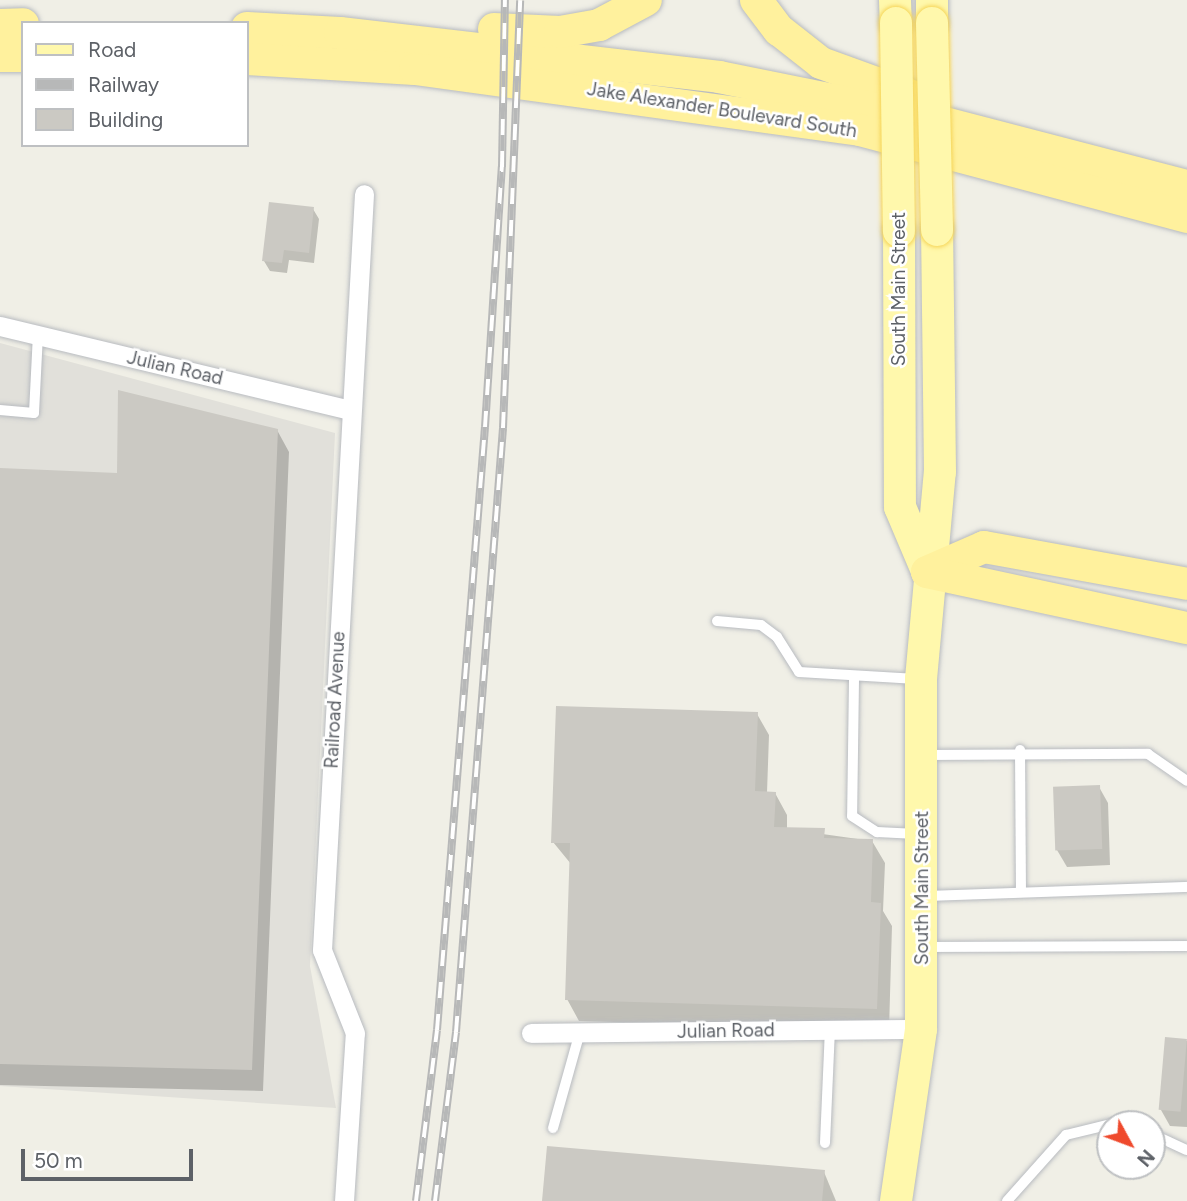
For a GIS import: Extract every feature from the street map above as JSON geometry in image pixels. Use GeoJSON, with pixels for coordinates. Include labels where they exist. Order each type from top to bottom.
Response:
{"type":"FeatureCollection","features":[{"type":"Feature","properties":{"kind":"highway"},"geometry":{"type":"LineString","coordinates":[[248,23],[342,20],[560,32],[599,25],[646,0]]}},
{"type":"Feature","properties":{"kind":"highway"},"geometry":{"type":"LineString","coordinates":[[756,0],[779,30],[821,63],[868,85],[1026,125],[1109,162],[1187,186]]}},
{"type":"Feature","properties":{"kind":"highway"},"geometry":{"type":"LineString","coordinates":[[0,24],[21,24]]}},
{"type":"Feature","properties":{"kind":"highway","name":"Jake Alexander Boulevard South"},"geometry":{"type":"LineString","coordinates":[[248,29],[353,34],[719,77],[1109,162]]}},
{"type":"Feature","properties":{"kind":"highway"},"geometry":{"type":"LineString","coordinates":[[0,56],[21,56]]}},
{"type":"Feature","properties":{"kind":"highway","name":"Jake Alexander Boulevard South"},"geometry":{"type":"LineString","coordinates":[[248,60],[415,69],[646,96],[860,130],[1187,218]]}},
{"type":"Feature","properties":{"kind":"highway"},"geometry":{"type":"LineString","coordinates":[[1101,193],[1187,226]]}},
{"type":"Feature","properties":{"kind":"highway"},"geometry":{"type":"LineString","coordinates":[[927,572],[984,547],[1187,584]]}},
{"type":"Feature","properties":{"kind":"highway"},"geometry":{"type":"LineString","coordinates":[[927,572],[1187,628]]}},
{"type":"Feature","properties":{"kind":"main road","name":"South Main Street"},"geometry":{"type":"LineString","coordinates":[[896,1201],[921,1029],[921,679],[927,572],[940,472],[932,11]]}},
{"type":"Feature","properties":{"kind":"main road","name":"South Main Street"},"geometry":{"type":"LineString","coordinates":[[896,12],[900,507],[927,572]]}},
{"type":"Feature","properties":{"kind":"street","name":"Railroad Avenue"},"geometry":{"type":"LineString","coordinates":[[344,1201],[355,1032],[322,950],[349,410],[364,194]]}},
{"type":"Feature","properties":{"kind":"street","name":"Julian Road"},"geometry":{"type":"LineString","coordinates":[[0,326],[349,410]]}},
{"type":"Feature","properties":{"kind":"street","name":"Julian Road"},"geometry":{"type":"LineString","coordinates":[[531,1033],[921,1029]]}},
{"type":"Feature","properties":{"kind":"lane"},"geometry":{"type":"LineString","coordinates":[[0,410],[34,413],[38,335]]}},
{"type":"Feature","properties":{"kind":"lane"},"geometry":{"type":"LineString","coordinates":[[717,621],[761,625],[777,637],[799,672],[854,680],[921,679]]}},
{"type":"Feature","properties":{"kind":"lane"},"geometry":{"type":"LineString","coordinates":[[854,680],[852,816],[877,832],[923,835]]}},
{"type":"Feature","properties":{"kind":"lane"},"geometry":{"type":"LineString","coordinates":[[1020,750],[1021,892]]}},
{"type":"Feature","properties":{"kind":"lane"},"geometry":{"type":"LineString","coordinates":[[922,755],[1020,750],[1148,754],[1187,781]]}},
{"type":"Feature","properties":{"kind":"lane"},"geometry":{"type":"LineString","coordinates":[[922,897],[1187,887]]}},
{"type":"Feature","properties":{"kind":"lane"},"geometry":{"type":"LineString","coordinates":[[922,947],[1187,946]]}},
{"type":"Feature","properties":{"kind":"lane"},"geometry":{"type":"LineString","coordinates":[[825,1143],[830,1030]]}},
{"type":"Feature","properties":{"kind":"lane"},"geometry":{"type":"LineString","coordinates":[[553,1128],[580,1032]]}},
{"type":"Feature","properties":{"kind":"lane"},"geometry":{"type":"LineString","coordinates":[[1007,1201],[1066,1135],[1096,1128]]}},
{"type":"Feature","properties":{"kind":"lane"},"geometry":{"type":"LineString","coordinates":[[1166,1141],[1187,1150]]}},
{"type":"Feature","properties":{"kind":"shaded area"},"geometry":{"type":"Polygon","coordinates":[[[0,343],[335,433],[310,966],[336,1108],[0,1086],[0,343]]]}},
{"type":"Feature","properties":{"kind":"building"},"geometry":{"type":"Polygon","coordinates":[[[269,202],[314,207],[309,253],[284,250],[282,263],[262,261],[269,202]]]}},
{"type":"Feature","properties":{"kind":"building"},"geometry":{"type":"Polygon","coordinates":[[[118,390],[278,429],[252,1070],[0,1064],[0,468],[117,473],[118,390]]]}},
{"type":"Feature","properties":{"kind":"building"},"geometry":{"type":"Polygon","coordinates":[[[556,706],[758,712],[755,791],[776,792],[774,827],[825,828],[824,838],[873,839],[871,902],[881,903],[877,1009],[565,1000],[570,843],[551,843],[556,706]]]}},
{"type":"Feature","properties":{"kind":"building"},"geometry":{"type":"Polygon","coordinates":[[[1100,785],[1102,849],[1055,851],[1053,787],[1100,785]]]}},
{"type":"Feature","properties":{"kind":"building"},"geometry":{"type":"Polygon","coordinates":[[[1165,1037],[1187,1039],[1181,1112],[1159,1110],[1165,1037]]]}},
{"type":"Feature","properties":{"kind":"building"},"geometry":{"type":"Polygon","coordinates":[[[547,1146],[825,1170],[822,1201],[542,1201],[547,1146]]]}},
{"type":"Feature","properties":{"kind":"railway"},"geometry":{"type":"LineString","coordinates":[[416,1201],[437,1030],[485,427],[502,167],[505,0]]}},
{"type":"Feature","properties":{"kind":"railway"},"geometry":{"type":"LineString","coordinates":[[435,1201],[456,1032],[503,428],[520,0]]}}]}
